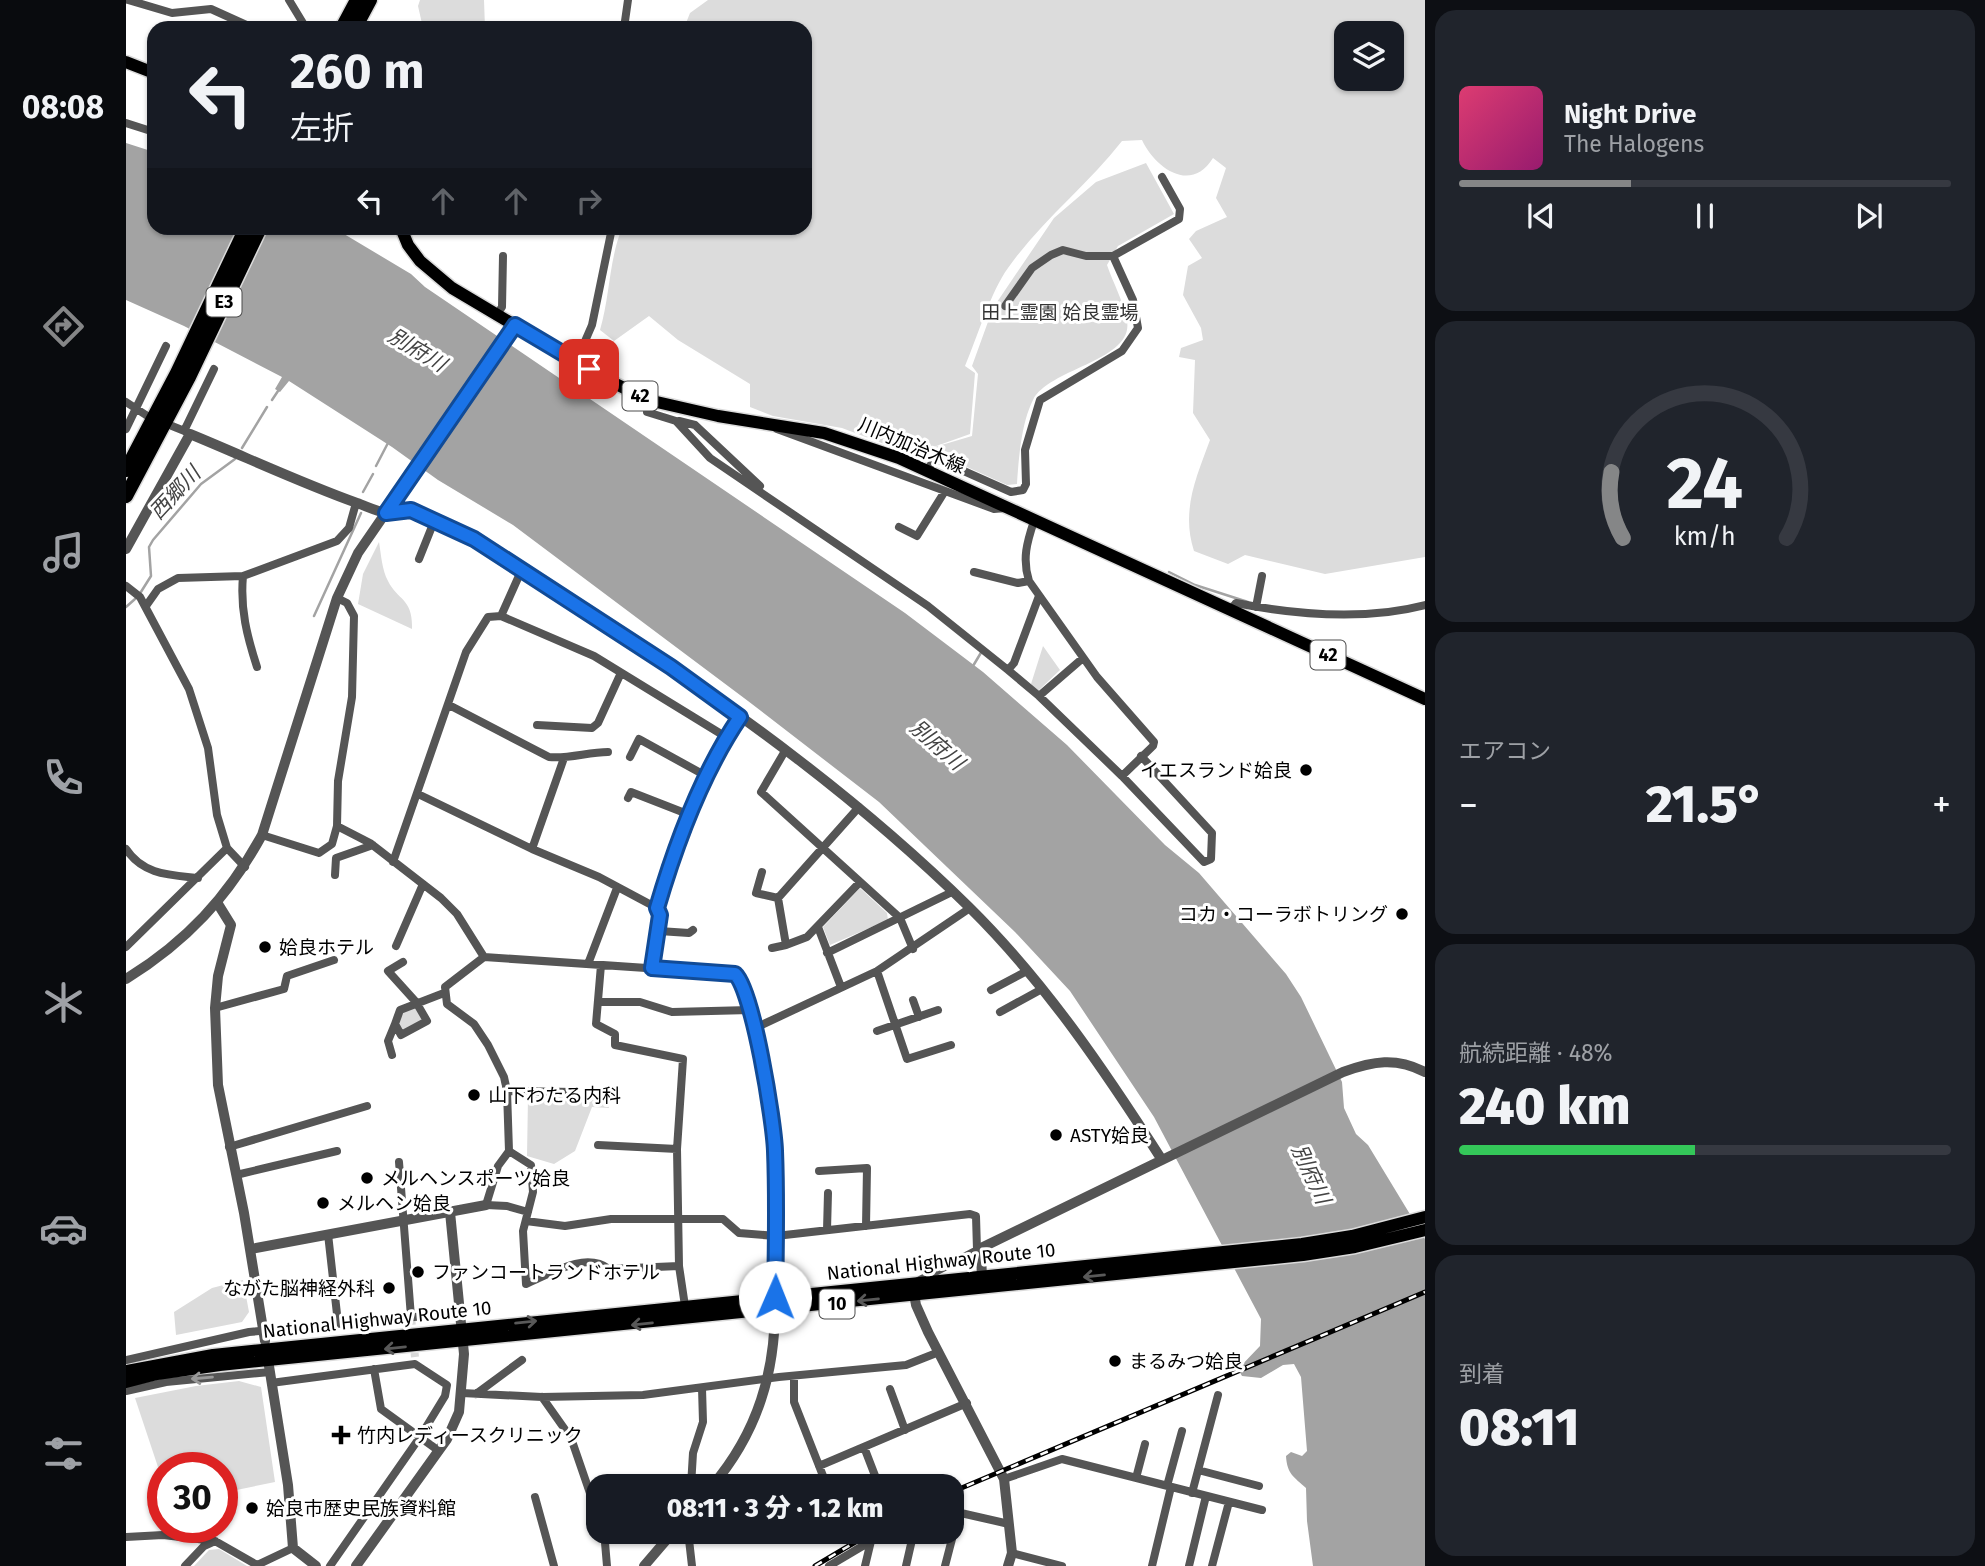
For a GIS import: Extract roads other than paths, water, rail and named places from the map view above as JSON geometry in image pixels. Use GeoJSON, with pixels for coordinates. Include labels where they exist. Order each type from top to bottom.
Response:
{"type":"FeatureCollection","features":[{"type":"Feature","properties":{"kind":"highway"},"geometry":{"type":"LineString","coordinates":[[346,21],[357,0]]}},
{"type":"Feature","properties":{"kind":"highway"},"geometry":{"type":"LineString","coordinates":[[359,21],[370,0]]}},
{"type":"Feature","properties":{"kind":"highway","name":"E3"},"geometry":{"type":"LineString","coordinates":[[126,496],[183,375],[243,235]]}},
{"type":"Feature","properties":{"kind":"highway","name":"E3"},"geometry":{"type":"LineString","coordinates":[[126,470],[183,375],[256,235]]}},
{"type":"Feature","properties":{"kind":"main road"},"geometry":{"type":"LineString","coordinates":[[126,62],[147,70]]}},
{"type":"Feature","properties":{"kind":"main road","name":"川内加治木線"},"geometry":{"type":"LineString","coordinates":[[404,235],[420,261],[452,288],[497,314],[513,329],[648,400],[718,416],[776,424],[852,440],[927,471],[1425,699]]}},
{"type":"Feature","properties":{"kind":"main road","name":"National Highway Route 10"},"geometry":{"type":"LineString","coordinates":[[1210,1259],[1353,1236],[1425,1217]]}},
{"type":"Feature","properties":{"kind":"main road","name":"National Highway Route 10"},"geometry":{"type":"LineString","coordinates":[[126,1371],[213,1355],[462,1335],[1210,1259],[1355,1247],[1425,1230]]}},
{"type":"Feature","properties":{"kind":"main road","name":"National Highway Route 10"},"geometry":{"type":"LineString","coordinates":[[126,1382],[182,1369],[685,1306],[775,1304]]}},
{"type":"Feature","properties":{"kind":"street"},"geometry":{"type":"LineString","coordinates":[[128,0],[172,12],[211,9],[238,21]]}},
{"type":"Feature","properties":{"kind":"street"},"geometry":{"type":"LineString","coordinates":[[289,0],[302,21]]}},
{"type":"Feature","properties":{"kind":"street"},"geometry":{"type":"LineString","coordinates":[[625,21],[628,0]]}},
{"type":"Feature","properties":{"kind":"street"},"geometry":{"type":"LineString","coordinates":[[126,123],[147,130]]}},
{"type":"Feature","properties":{"kind":"street"},"geometry":{"type":"LineString","coordinates":[[1004,306],[1032,268],[1051,255],[1063,250],[1086,256],[1113,256],[1179,219],[1180,209],[1162,177]]}},
{"type":"Feature","properties":{"kind":"street"},"geometry":{"type":"LineString","coordinates":[[576,362],[592,325],[611,235]]}},
{"type":"Feature","properties":{"kind":"street"},"geometry":{"type":"LineString","coordinates":[[497,314],[502,307],[503,256]]}},
{"type":"Feature","properties":{"kind":"street"},"geometry":{"type":"LineString","coordinates":[[927,471],[933,461],[939,460],[1011,492],[1023,491],[1026,484],[1025,450],[1040,400],[1122,351],[1138,328],[1133,300],[1113,256]]}},
{"type":"Feature","properties":{"kind":"street"},"geometry":{"type":"LineString","coordinates":[[126,979],[163,956],[218,904],[245,867],[262,835],[337,598],[358,553],[513,329]]}},
{"type":"Feature","properties":{"kind":"street"},"geometry":{"type":"LineString","coordinates":[[126,429],[166,346]]}},
{"type":"Feature","properties":{"kind":"street"},"geometry":{"type":"LineString","coordinates":[[126,550],[187,432],[214,369]]}},
{"type":"Feature","properties":{"kind":"street"},"geometry":{"type":"LineString","coordinates":[[648,400],[647,412],[695,425],[766,490],[784,502]]}},
{"type":"Feature","properties":{"kind":"street"},"geometry":{"type":"LineString","coordinates":[[126,402],[138,407],[149,417]]}},
{"type":"Feature","properties":{"kind":"street"},"geometry":{"type":"LineString","coordinates":[[676,421],[710,458],[928,606],[1008,670],[1122,776],[1204,862],[1211,859],[1212,833],[1141,757]]}},
{"type":"Feature","properties":{"kind":"street"},"geometry":{"type":"LineString","coordinates":[[776,424],[778,430],[785,433],[994,509],[1008,508]]}},
{"type":"Feature","properties":{"kind":"street"},"geometry":{"type":"LineString","coordinates":[[172,426],[356,503],[386,513],[411,510],[435,519],[522,569],[671,667],[740,717],[859,807],[970,908],[1042,989],[1166,1158]]}},
{"type":"Feature","properties":{"kind":"street"},"geometry":{"type":"LineString","coordinates":[[900,527],[917,536],[945,491]]}},
{"type":"Feature","properties":{"kind":"street"},"geometry":{"type":"LineString","coordinates":[[146,606],[158,589],[178,578],[243,576],[337,541],[349,528],[356,503]]}},
{"type":"Feature","properties":{"kind":"street"},"geometry":{"type":"LineString","coordinates":[[419,559],[435,519]]}},
{"type":"Feature","properties":{"kind":"street"},"geometry":{"type":"LineString","coordinates":[[1034,521],[1026,546],[1029,581],[1083,658],[1154,741],[1153,746],[1122,776]]}},
{"type":"Feature","properties":{"kind":"street"},"geometry":{"type":"LineString","coordinates":[[502,616],[522,569]]}},
{"type":"Feature","properties":{"kind":"street"},"geometry":{"type":"LineString","coordinates":[[974,572],[1018,583],[1029,581]]}},
{"type":"Feature","properties":{"kind":"street"},"geometry":{"type":"LineString","coordinates":[[243,576],[241,601],[244,624],[257,667]]}},
{"type":"Feature","properties":{"kind":"street"},"geometry":{"type":"LineString","coordinates":[[1256,604],[1262,576]]}},
{"type":"Feature","properties":{"kind":"street"},"geometry":{"type":"LineString","coordinates":[[126,586],[141,597],[160,639],[189,689],[208,748],[217,815],[227,848],[245,867]]}},
{"type":"Feature","properties":{"kind":"street"},"geometry":{"type":"LineString","coordinates":[[1008,670],[1014,663],[1039,596]]}},
{"type":"Feature","properties":{"kind":"street"},"geometry":{"type":"LineString","coordinates":[[262,835],[319,853],[332,844],[337,826],[338,781],[352,697],[354,616],[347,603],[337,598]]}},
{"type":"Feature","properties":{"kind":"street"},"geometry":{"type":"LineString","coordinates":[[1230,611],[1236,603],[1360,614],[1425,605]]}},
{"type":"Feature","properties":{"kind":"street"},"geometry":{"type":"LineString","coordinates":[[393,862],[466,652],[488,617],[502,616],[594,656],[620,675],[687,711],[726,737]]}},
{"type":"Feature","properties":{"kind":"street"},"geometry":{"type":"LineString","coordinates":[[1039,696],[1083,658]]}},
{"type":"Feature","properties":{"kind":"street"},"geometry":{"type":"LineString","coordinates":[[537,725],[592,729],[598,723],[620,675]]}},
{"type":"Feature","properties":{"kind":"street"},"geometry":{"type":"LineString","coordinates":[[449,705],[541,755],[564,758],[592,752],[608,752]]}},
{"type":"Feature","properties":{"kind":"street"},"geometry":{"type":"LineString","coordinates":[[657,908],[690,815],[726,737],[740,717]]}},
{"type":"Feature","properties":{"kind":"street"},"geometry":{"type":"LineString","coordinates":[[630,757],[639,739],[708,777]]}},
{"type":"Feature","properties":{"kind":"street"},"geometry":{"type":"LineString","coordinates":[[785,751],[761,792],[900,919],[913,949]]}},
{"type":"Feature","properties":{"kind":"street"},"geometry":{"type":"LineString","coordinates":[[531,849],[564,758]]}},
{"type":"Feature","properties":{"kind":"street"},"geometry":{"type":"LineString","coordinates":[[628,798],[631,792],[690,815]]}},
{"type":"Feature","properties":{"kind":"street"},"geometry":{"type":"LineString","coordinates":[[418,794],[531,849],[599,877],[657,908],[660,915],[659,931],[652,968]]}},
{"type":"Feature","properties":{"kind":"street"},"geometry":{"type":"LineString","coordinates":[[778,898],[859,807]]}},
{"type":"Feature","properties":{"kind":"street"},"geometry":{"type":"LineString","coordinates":[[337,826],[373,845],[457,914],[484,957]]}},
{"type":"Feature","properties":{"kind":"street"},"geometry":{"type":"LineString","coordinates":[[335,875],[336,858],[373,845]]}},
{"type":"Feature","properties":{"kind":"street"},"geometry":{"type":"LineString","coordinates":[[126,947],[227,848]]}},
{"type":"Feature","properties":{"kind":"street"},"geometry":{"type":"LineString","coordinates":[[126,849],[134,861],[155,873],[198,878]]}},
{"type":"Feature","properties":{"kind":"street"},"geometry":{"type":"LineString","coordinates":[[762,872],[756,893],[778,898]]}},
{"type":"Feature","properties":{"kind":"street"},"geometry":{"type":"LineString","coordinates":[[772,948],[802,941],[860,882]]}},
{"type":"Feature","properties":{"kind":"street"},"geometry":{"type":"LineString","coordinates":[[396,946],[423,884]]}},
{"type":"Feature","properties":{"kind":"street"},"geometry":{"type":"LineString","coordinates":[[588,964],[617,888]]}},
{"type":"Feature","properties":{"kind":"street"},"geometry":{"type":"LineString","coordinates":[[827,953],[952,892]]}},
{"type":"Feature","properties":{"kind":"street"},"geometry":{"type":"LineString","coordinates":[[778,898],[786,945]]}},
{"type":"Feature","properties":{"kind":"street"},"geometry":{"type":"LineString","coordinates":[[218,904],[231,925],[218,976],[215,1008],[218,1085],[264,1336]]}},
{"type":"Feature","properties":{"kind":"street"},"geometry":{"type":"LineString","coordinates":[[755,1028],[877,971],[970,908]]}},
{"type":"Feature","properties":{"kind":"street"},"geometry":{"type":"LineString","coordinates":[[818,927],[841,987]]}},
{"type":"Feature","properties":{"kind":"street"},"geometry":{"type":"LineString","coordinates":[[659,931],[689,933],[693,929]]}},
{"type":"Feature","properties":{"kind":"street"},"geometry":{"type":"LineString","coordinates":[[486,1205],[498,1166],[509,1151],[507,1091],[504,1077],[488,1045],[474,1024],[447,1003],[445,987],[484,957],[735,974],[741,982],[755,1028],[775,1148],[775,1304],[769,1380],[757,1416],[740,1448],[721,1474]]}},
{"type":"Feature","properties":{"kind":"street"},"geometry":{"type":"LineString","coordinates":[[215,1008],[284,989],[287,976],[334,960]]}},
{"type":"Feature","properties":{"kind":"street"},"geometry":{"type":"LineString","coordinates":[[395,1024],[401,1035],[427,1021],[416,1002],[388,971],[403,962]]}},
{"type":"Feature","properties":{"kind":"street"},"geometry":{"type":"LineString","coordinates":[[601,965],[596,1024],[615,1034],[615,1045],[683,1059],[677,1149],[677,1219],[679,1266],[685,1306]]}},
{"type":"Feature","properties":{"kind":"street"},"geometry":{"type":"LineString","coordinates":[[877,971],[907,1059],[951,1045]]}},
{"type":"Feature","properties":{"kind":"street"},"geometry":{"type":"LineString","coordinates":[[991,990],[1027,971]]}},
{"type":"Feature","properties":{"kind":"street"},"geometry":{"type":"LineString","coordinates":[[1000,1012],[1042,989]]}},
{"type":"Feature","properties":{"kind":"street"},"geometry":{"type":"LineString","coordinates":[[392,1055],[388,1041],[400,1010],[444,993]]}},
{"type":"Feature","properties":{"kind":"street"},"geometry":{"type":"LineString","coordinates":[[912,1000],[919,1017]]}},
{"type":"Feature","properties":{"kind":"street"},"geometry":{"type":"LineString","coordinates":[[598,1002],[640,1002],[672,1012],[750,1010]]}},
{"type":"Feature","properties":{"kind":"street"},"geometry":{"type":"LineString","coordinates":[[877,1031],[938,1010]]}},
{"type":"Feature","properties":{"kind":"street"},"geometry":{"type":"LineString","coordinates":[[1008,1566],[1012,1553],[1004,1479],[939,1352],[913,1290],[979,1249],[1343,1072],[1380,1061],[1400,1062],[1425,1072]]}},
{"type":"Feature","properties":{"kind":"street"},"geometry":{"type":"LineString","coordinates":[[507,1091],[576,1092]]}},
{"type":"Feature","properties":{"kind":"street"},"geometry":{"type":"LineString","coordinates":[[229,1147],[367,1106]]}},
{"type":"Feature","properties":{"kind":"street"},"geometry":{"type":"LineString","coordinates":[[598,1146],[677,1149]]}},
{"type":"Feature","properties":{"kind":"street"},"geometry":{"type":"LineString","coordinates":[[236,1175],[337,1151]]}},
{"type":"Feature","properties":{"kind":"street"},"geometry":{"type":"LineString","coordinates":[[509,1151],[531,1166],[533,1192],[523,1231],[526,1284],[573,1264],[601,1263],[609,1269],[679,1266]]}},
{"type":"Feature","properties":{"kind":"street"},"geometry":{"type":"LineString","coordinates":[[399,1163],[411,1317]]}},
{"type":"Feature","properties":{"kind":"street"},"geometry":{"type":"LineString","coordinates":[[819,1171],[867,1168],[866,1226]]}},
{"type":"Feature","properties":{"kind":"street"},"geometry":{"type":"LineString","coordinates":[[827,1230],[828,1193]]}},
{"type":"Feature","properties":{"kind":"street"},"geometry":{"type":"LineString","coordinates":[[250,1249],[486,1205],[507,1206],[527,1216],[565,1226],[611,1219],[723,1219],[739,1233],[776,1236],[970,1214],[976,1216],[982,1282]]}},
{"type":"Feature","properties":{"kind":"street"},"geometry":{"type":"LineString","coordinates":[[356,1566],[439,1451],[453,1427],[462,1394],[462,1335],[450,1212]]}},
{"type":"Feature","properties":{"kind":"street"},"geometry":{"type":"LineString","coordinates":[[328,1234],[338,1323]]}},
{"type":"Feature","properties":{"kind":"street"},"geometry":{"type":"LineString","coordinates":[[126,1360],[209,1339],[264,1336],[338,1323],[436,1315]]}},
{"type":"Feature","properties":{"kind":"street"},"geometry":{"type":"LineString","coordinates":[[462,1394],[542,1397],[643,1395],[906,1365],[939,1352]]}},
{"type":"Feature","properties":{"kind":"street"},"geometry":{"type":"LineString","coordinates":[[126,1391],[166,1382],[374,1369],[415,1360],[447,1385],[445,1395],[420,1437],[330,1566]]}},
{"type":"Feature","properties":{"kind":"street"},"geometry":{"type":"LineString","coordinates":[[476,1394],[522,1360]]}},
{"type":"Feature","properties":{"kind":"street"},"geometry":{"type":"LineString","coordinates":[[374,1369],[382,1409],[439,1451]]}},
{"type":"Feature","properties":{"kind":"street"},"geometry":{"type":"LineString","coordinates":[[270,1374],[288,1485],[293,1548],[316,1566]]}},
{"type":"Feature","properties":{"kind":"street"},"geometry":{"type":"LineString","coordinates":[[794,1376],[794,1402],[822,1474]]}},
{"type":"Feature","properties":{"kind":"street"},"geometry":{"type":"LineString","coordinates":[[692,1474],[693,1453],[702,1422],[702,1388]]}},
{"type":"Feature","properties":{"kind":"street"},"geometry":{"type":"LineString","coordinates":[[890,1389],[905,1430]]}},
{"type":"Feature","properties":{"kind":"street"},"geometry":{"type":"LineString","coordinates":[[1192,1493],[1218,1395]]}},
{"type":"Feature","properties":{"kind":"street"},"geometry":{"type":"LineString","coordinates":[[542,1397],[571,1438],[586,1482]]}},
{"type":"Feature","properties":{"kind":"street"},"geometry":{"type":"LineString","coordinates":[[819,1466],[967,1404]]}},
{"type":"Feature","properties":{"kind":"street"},"geometry":{"type":"LineString","coordinates":[[1152,1566],[1182,1431]]}},
{"type":"Feature","properties":{"kind":"street"},"geometry":{"type":"LineString","coordinates":[[1136,1478],[1145,1444]]}},
{"type":"Feature","properties":{"kind":"street"},"geometry":{"type":"LineString","coordinates":[[864,1447],[874,1474]]}},
{"type":"Feature","properties":{"kind":"street"},"geometry":{"type":"LineString","coordinates":[[1004,1479],[1062,1459],[1262,1510]]}},
{"type":"Feature","properties":{"kind":"street"},"geometry":{"type":"LineString","coordinates":[[1198,1470],[1259,1486]]}},
{"type":"Feature","properties":{"kind":"street"},"geometry":{"type":"LineString","coordinates":[[1189,1566],[1206,1496]]}},
{"type":"Feature","properties":{"kind":"street"},"geometry":{"type":"LineString","coordinates":[[535,1497],[554,1566]]}},
{"type":"Feature","properties":{"kind":"street"},"geometry":{"type":"LineString","coordinates":[[1212,1566],[1229,1502]]}},
{"type":"Feature","properties":{"kind":"street"},"geometry":{"type":"LineString","coordinates":[[964,1514],[1009,1524]]}},
{"type":"Feature","properties":{"kind":"street"},"geometry":{"type":"LineString","coordinates":[[126,1537],[147,1536]]}},
{"type":"Feature","properties":{"kind":"street"},"geometry":{"type":"LineString","coordinates":[[185,1566],[204,1546],[211,1543]]}},
{"type":"Feature","properties":{"kind":"street"},"geometry":{"type":"LineString","coordinates":[[218,1543],[257,1566],[293,1548]]}},
{"type":"Feature","properties":{"kind":"street"},"geometry":{"type":"LineString","coordinates":[[605,1544],[607,1566]]}},
{"type":"Feature","properties":{"kind":"street"},"geometry":{"type":"LineString","coordinates":[[644,1566],[663,1544]]}},
{"type":"Feature","properties":{"kind":"street"},"geometry":{"type":"LineString","coordinates":[[689,1544],[692,1566]]}},
{"type":"Feature","properties":{"kind":"street"},"geometry":{"type":"LineString","coordinates":[[829,1566],[866,1544]]}},
{"type":"Feature","properties":{"kind":"street"},"geometry":{"type":"LineString","coordinates":[[865,1566],[870,1544]]}},
{"type":"Feature","properties":{"kind":"street"},"geometry":{"type":"LineString","coordinates":[[906,1566],[911,1544]]}},
{"type":"Feature","properties":{"kind":"street"},"geometry":{"type":"LineString","coordinates":[[944,1566],[949,1544]]}},
{"type":"Feature","properties":{"kind":"street"},"geometry":{"type":"LineString","coordinates":[[1012,1553],[1062,1566]]}},
{"type":"Feature","properties":{"kind":"water","name":"別府川"},"geometry":{"type":"Polygon","coordinates":[[[126,143],[147,150],[147,235],[346,235],[411,274],[425,287],[905,613],[983,672],[1067,745],[1165,845],[1199,873],[1286,974],[1301,997],[1342,1082],[1344,1108],[1356,1134],[1368,1145],[1425,1239],[1425,1566],[1313,1566],[1306,1488],[1290,1471],[1286,1456],[1291,1452],[1302,1456],[1307,1451],[1301,1377],[1294,1364],[1283,1365],[1261,1378],[1242,1376],[1238,1369],[1260,1346],[1261,1319],[1154,1117],[1070,991],[1015,932],[879,802],[513,525],[438,480],[289,381],[280,392],[275,389],[282,377],[184,326],[126,300],[126,143]]]}},
{"type":"Feature","properties":{"kind":"waterway"},"geometry":{"type":"LineString","coordinates":[[272,400],[280,388]]}},
{"type":"Feature","properties":{"kind":"waterway","name":"西郷川"},"geometry":{"type":"LineString","coordinates":[[242,448],[267,407]]}},
{"type":"Feature","properties":{"kind":"waterway"},"geometry":{"type":"LineString","coordinates":[[376,466],[389,441]]}},
{"type":"Feature","properties":{"kind":"waterway","name":"西郷川"},"geometry":{"type":"LineString","coordinates":[[139,595],[151,576],[149,547],[153,540],[201,484],[235,459]]}},
{"type":"Feature","properties":{"kind":"waterway"},"geometry":{"type":"LineString","coordinates":[[363,492],[373,474]]}},
{"type":"Feature","properties":{"kind":"waterway"},"geometry":{"type":"LineString","coordinates":[[314,616],[361,513]]}},
{"type":"Feature","properties":{"kind":"waterway"},"geometry":{"type":"LineString","coordinates":[[1169,572],[1195,585],[1248,602]]}},
{"type":"Feature","properties":{"kind":"waterway","name":"西郷川"},"geometry":{"type":"LineString","coordinates":[[126,607],[135,599]]}},
{"type":"Feature","properties":{"kind":"waterway"},"geometry":{"type":"LineString","coordinates":[[973,666],[982,651]]}},
{"type":"Feature","properties":{"kind":"tunnel"},"geometry":{"type":"LineString","coordinates":[[411,1317],[415,1357]]}},
{"type":"Feature","properties":{"kind":"railway"},"geometry":{"type":"LineString","coordinates":[[964,1487],[1425,1292]]}},
{"type":"Feature","properties":{"kind":"railway"},"geometry":{"type":"LineString","coordinates":[[815,1566],[852,1544]]}},
{"type":"Feature","properties":{"kind":"place","name":"イエスランド姶良"},"geometry":{"type":"Point","coordinates":[1306,770]}},
{"type":"Feature","properties":{"kind":"place","name":"コカ・コーラボトリング"},"geometry":{"type":"Point","coordinates":[1402,914]}},
{"type":"Feature","properties":{"kind":"place","name":"姶良ホテル"},"geometry":{"type":"Point","coordinates":[265,947]}},
{"type":"Feature","properties":{"kind":"place","name":"山下わたる内科"},"geometry":{"type":"Point","coordinates":[474,1095]}},
{"type":"Feature","properties":{"kind":"place","name":"ASTY姶良"},"geometry":{"type":"Point","coordinates":[1056,1135]}},
{"type":"Feature","properties":{"kind":"place","name":"メルヘンスポーツ姶良"},"geometry":{"type":"Point","coordinates":[367,1178]}},
{"type":"Feature","properties":{"kind":"place","name":"メルヘン姶良"},"geometry":{"type":"Point","coordinates":[323,1203]}},
{"type":"Feature","properties":{"kind":"place","name":"ファンコートランドホテル"},"geometry":{"type":"Point","coordinates":[418,1272]}},
{"type":"Feature","properties":{"kind":"place","name":"ながた脳神経外科"},"geometry":{"type":"Point","coordinates":[389,1288]}},
{"type":"Feature","properties":{"kind":"place","name":"まるみつ姶良"},"geometry":{"type":"Point","coordinates":[1115,1361]}},
{"type":"Feature","properties":{"kind":"place","name":"竹内レディースクリニック"},"geometry":{"type":"Point","coordinates":[341,1435]}},
{"type":"Feature","properties":{"kind":"place","name":"姶良市歴史民族資料館"},"geometry":{"type":"Point","coordinates":[252,1508]}},
{"type":"Feature","properties":{"kind":"park label","name":"田上霊園 姶良霊場"},"geometry":{"type":"Point","coordinates":[1060,312]}}]}
